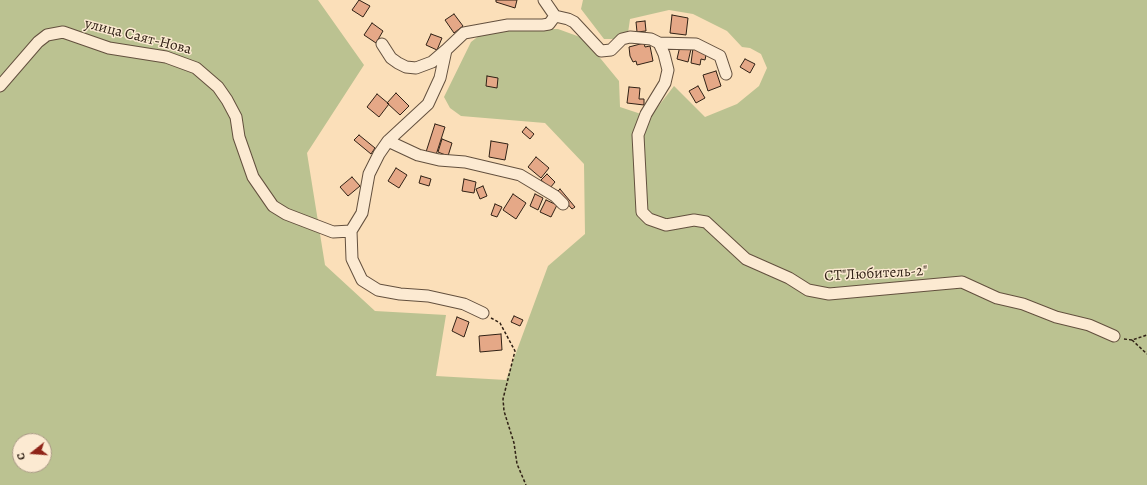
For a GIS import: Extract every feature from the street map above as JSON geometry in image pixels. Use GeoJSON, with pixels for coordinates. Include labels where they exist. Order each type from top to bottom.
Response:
{"type":"FeatureCollection","features":[{"type":"Feature","properties":{"kind":"street"},"geometry":{"type":"LineString","coordinates":[[544,0],[555,16],[574,22],[588,39],[601,51],[611,50],[622,40],[630,37],[651,39],[659,43],[690,44],[710,50],[720,56],[726,74]]}},
{"type":"Feature","properties":{"kind":"street"},"geometry":{"type":"LineString","coordinates":[[382,44],[391,58],[406,67],[416,68],[432,62],[464,33],[508,25],[549,24],[555,16]]}},
{"type":"Feature","properties":{"kind":"street","name":"улица Саят-Нова"},"geometry":{"type":"LineString","coordinates":[[0,86],[38,42],[47,35],[63,32],[109,48],[166,57],[196,68],[218,87],[227,100],[236,117],[239,137],[253,177],[273,206],[286,214],[333,232],[351,231]]}},
{"type":"Feature","properties":{"kind":"street","name":"СТ\"Любитель-2\""},"geometry":{"type":"LineString","coordinates":[[659,43],[664,54],[668,70],[665,83],[646,114],[638,135],[642,212],[649,219],[666,225],[694,220],[706,222],[746,259],[789,278],[808,290],[829,294],[962,282],[997,298],[1023,304],[1056,316],[1089,325],[1114,336]]}},
{"type":"Feature","properties":{"kind":"street"},"geometry":{"type":"LineString","coordinates":[[446,50],[440,78],[428,104],[388,141],[379,154],[369,174],[362,214],[351,231],[352,260],[362,280],[378,290],[400,294],[428,296],[464,304],[483,313]]}},
{"type":"Feature","properties":{"kind":"street"},"geometry":{"type":"LineString","coordinates":[[388,141],[418,156],[439,160],[465,162],[520,175],[555,196],[563,204]]}},
{"type":"Feature","properties":{"kind":"path"},"geometry":{"type":"LineString","coordinates":[[483,313],[500,323],[515,351],[503,399],[504,411],[514,442],[517,464],[526,485]]}},
{"type":"Feature","properties":{"kind":"path"},"geometry":{"type":"LineString","coordinates":[[1132,340],[1147,335]]}},
{"type":"Feature","properties":{"kind":"path"},"geometry":{"type":"LineString","coordinates":[[1114,336],[1132,340],[1147,354]]}},
{"type":"Feature","properties":{"kind":"green space"},"geometry":{"type":"Polygon","coordinates":[[[0,0],[318,0],[364,65],[307,153],[325,265],[375,311],[446,315],[436,376],[506,380],[548,266],[585,234],[584,164],[545,123],[461,116],[450,108],[444,97],[471,42],[484,32],[510,29],[558,29],[580,37],[596,53],[619,81],[620,107],[650,117],[674,86],[705,117],[737,104],[759,86],[767,68],[761,54],[750,48],[742,47],[727,31],[693,14],[669,10],[630,19],[628,33],[617,39],[604,39],[581,9],[583,0],[1147,0],[1147,485],[0,485],[0,0]]]}},
{"type":"Feature","properties":{"kind":"building"},"geometry":{"type":"Polygon","coordinates":[[[359,0],[370,6],[363,17],[352,10],[359,0]]]}},
{"type":"Feature","properties":{"kind":"building"},"geometry":{"type":"Polygon","coordinates":[[[496,0],[517,0],[515,8],[496,2],[496,0]]]}},
{"type":"Feature","properties":{"kind":"building"},"geometry":{"type":"Polygon","coordinates":[[[454,14],[463,26],[454,33],[445,20],[454,14]]]}},
{"type":"Feature","properties":{"kind":"building"},"geometry":{"type":"Polygon","coordinates":[[[672,15],[688,18],[686,35],[670,33],[672,15]]]}},
{"type":"Feature","properties":{"kind":"building"},"geometry":{"type":"Polygon","coordinates":[[[645,21],[646,31],[637,32],[636,22],[645,21]]]}},
{"type":"Feature","properties":{"kind":"building"},"geometry":{"type":"Polygon","coordinates":[[[372,23],[383,31],[376,43],[364,35],[372,23]]]}},
{"type":"Feature","properties":{"kind":"building"},"geometry":{"type":"Polygon","coordinates":[[[431,34],[442,38],[437,50],[426,45],[431,34]]]}},
{"type":"Feature","properties":{"kind":"building"},"geometry":{"type":"Polygon","coordinates":[[[644,43],[645,47],[650,46],[653,61],[637,65],[636,61],[633,62],[630,56],[629,47],[644,43]]]}},
{"type":"Feature","properties":{"kind":"building"},"geometry":{"type":"Polygon","coordinates":[[[680,46],[691,49],[688,62],[677,59],[680,46]]]}},
{"type":"Feature","properties":{"kind":"building"},"geometry":{"type":"Polygon","coordinates":[[[693,48],[707,50],[705,60],[701,59],[700,65],[691,63],[693,48]]]}},
{"type":"Feature","properties":{"kind":"building"},"geometry":{"type":"Polygon","coordinates":[[[745,59],[755,64],[750,73],[740,67],[745,59]]]}},
{"type":"Feature","properties":{"kind":"building"},"geometry":{"type":"Polygon","coordinates":[[[716,71],[721,86],[708,91],[703,75],[716,71]]]}},
{"type":"Feature","properties":{"kind":"building"},"geometry":{"type":"Polygon","coordinates":[[[487,76],[498,78],[497,88],[486,86],[487,76]]]}},
{"type":"Feature","properties":{"kind":"building"},"geometry":{"type":"Polygon","coordinates":[[[698,86],[705,98],[696,103],[689,91],[698,86]]]}},
{"type":"Feature","properties":{"kind":"building"},"geometry":{"type":"Polygon","coordinates":[[[629,87],[640,88],[639,99],[644,99],[644,105],[627,103],[629,87]]]}},
{"type":"Feature","properties":{"kind":"building"},"geometry":{"type":"Polygon","coordinates":[[[396,93],[409,106],[400,115],[387,103],[396,93]]]}},
{"type":"Feature","properties":{"kind":"building"},"geometry":{"type":"Polygon","coordinates":[[[377,94],[389,104],[379,117],[367,107],[377,94]]]}},
{"type":"Feature","properties":{"kind":"building"},"geometry":{"type":"Polygon","coordinates":[[[435,124],[445,127],[436,155],[426,152],[435,124]]]}},
{"type":"Feature","properties":{"kind":"building"},"geometry":{"type":"Polygon","coordinates":[[[526,127],[534,134],[530,139],[522,132],[526,127]]]}},
{"type":"Feature","properties":{"kind":"building"},"geometry":{"type":"Polygon","coordinates":[[[359,135],[375,148],[371,154],[354,140],[359,135]]]}},
{"type":"Feature","properties":{"kind":"building"},"geometry":{"type":"Polygon","coordinates":[[[442,139],[452,143],[448,156],[438,152],[442,139]]]}},
{"type":"Feature","properties":{"kind":"building"},"geometry":{"type":"Polygon","coordinates":[[[491,141],[508,144],[505,160],[489,157],[491,141]]]}},
{"type":"Feature","properties":{"kind":"building"},"geometry":{"type":"Polygon","coordinates":[[[536,157],[549,168],[541,178],[528,167],[536,157]]]}},
{"type":"Feature","properties":{"kind":"building"},"geometry":{"type":"Polygon","coordinates":[[[396,168],[407,175],[399,188],[388,181],[396,168]]]}},
{"type":"Feature","properties":{"kind":"building"},"geometry":{"type":"Polygon","coordinates":[[[547,174],[555,182],[550,188],[541,180],[547,174]]]}},
{"type":"Feature","properties":{"kind":"building"},"geometry":{"type":"Polygon","coordinates":[[[421,176],[431,179],[429,186],[419,183],[421,176]]]}},
{"type":"Feature","properties":{"kind":"building"},"geometry":{"type":"Polygon","coordinates":[[[352,177],[360,186],[348,196],[340,187],[352,177]]]}},
{"type":"Feature","properties":{"kind":"building"},"geometry":{"type":"Polygon","coordinates":[[[464,179],[476,182],[474,193],[462,191],[464,179]]]}},
{"type":"Feature","properties":{"kind":"building"},"geometry":{"type":"Polygon","coordinates":[[[483,186],[487,196],[480,199],[476,189],[483,186]]]}},
{"type":"Feature","properties":{"kind":"building"},"geometry":{"type":"Polygon","coordinates":[[[560,189],[575,207],[572,209],[557,192],[560,189]]]}},
{"type":"Feature","properties":{"kind":"building"},"geometry":{"type":"Polygon","coordinates":[[[513,194],[526,203],[516,219],[503,210],[513,194]]]}},
{"type":"Feature","properties":{"kind":"building"},"geometry":{"type":"Polygon","coordinates":[[[535,194],[543,198],[538,210],[530,206],[535,194]]]}},
{"type":"Feature","properties":{"kind":"building"},"geometry":{"type":"Polygon","coordinates":[[[546,200],[557,205],[551,217],[540,212],[546,200]]]}},
{"type":"Feature","properties":{"kind":"building"},"geometry":{"type":"Polygon","coordinates":[[[495,204],[502,207],[497,217],[491,215],[495,204]]]}},
{"type":"Feature","properties":{"kind":"building"},"geometry":{"type":"Polygon","coordinates":[[[514,316],[523,320],[520,326],[511,322],[514,316]]]}},
{"type":"Feature","properties":{"kind":"building"},"geometry":{"type":"Polygon","coordinates":[[[457,317],[469,322],[464,337],[452,331],[457,317]]]}},
{"type":"Feature","properties":{"kind":"building"},"geometry":{"type":"Polygon","coordinates":[[[501,334],[502,350],[480,352],[479,336],[501,334]]]}}]}
